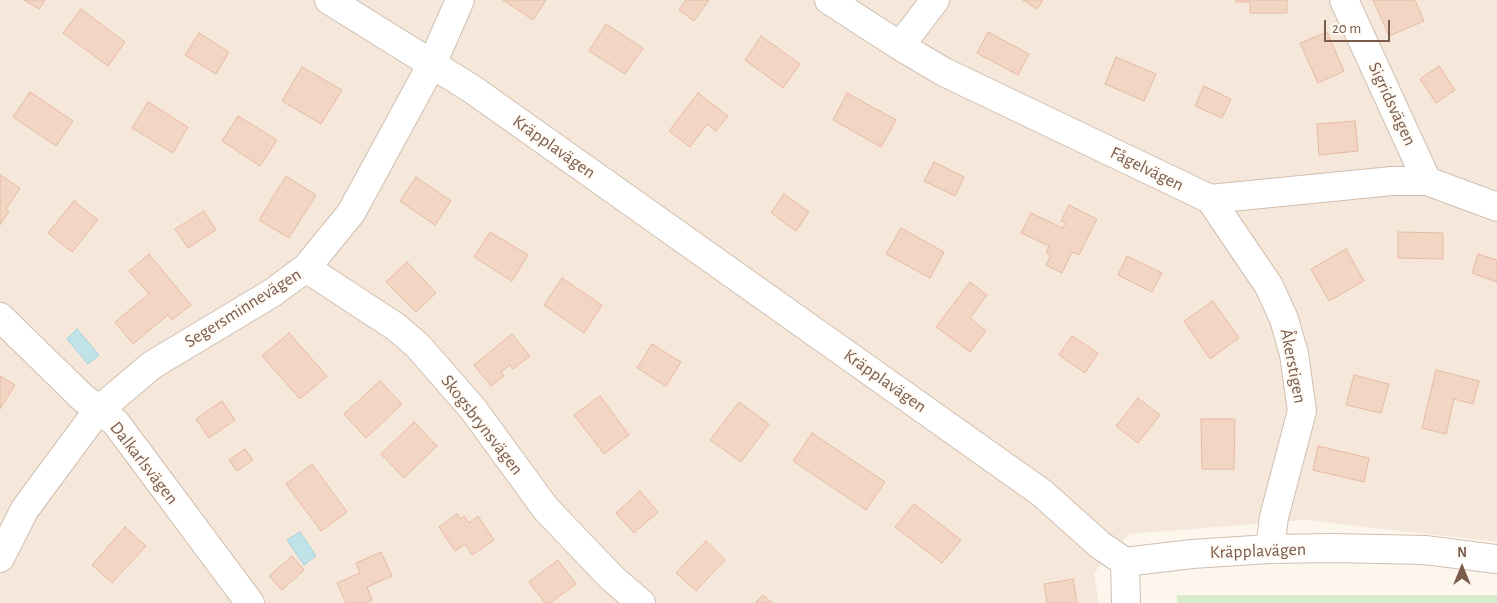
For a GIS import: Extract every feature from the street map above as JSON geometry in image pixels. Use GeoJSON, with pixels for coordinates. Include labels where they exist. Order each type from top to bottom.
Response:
{"type":"FeatureCollection","features":[{"type":"Feature","properties":{"kind":"street","name":"Kräpplavägen"},"geometry":{"type":"LineString","coordinates":[[329,0],[472,89],[1042,493],[1100,546],[1124,562],[1192,554],[1332,548],[1425,550],[1497,559]]}},
{"type":"Feature","properties":{"kind":"street","name":"Segersminnevägen"},"geometry":{"type":"LineString","coordinates":[[0,558],[25,509],[100,409],[152,365],[272,293],[306,268],[351,213],[432,64],[460,0]]}},
{"type":"Feature","properties":{"kind":"street","name":"Fågelvägen"},"geometry":{"type":"LineString","coordinates":[[828,0],[944,72],[1210,199]]}},
{"type":"Feature","properties":{"kind":"street"},"geometry":{"type":"LineString","coordinates":[[900,46],[935,0]]}},
{"type":"Feature","properties":{"kind":"street","name":"Sigridsvägen"},"geometry":{"type":"LineString","coordinates":[[1344,0],[1427,181]]}},
{"type":"Feature","properties":{"kind":"street"},"geometry":{"type":"LineString","coordinates":[[1210,199],[1392,182],[1427,181],[1497,206]]}},
{"type":"Feature","properties":{"kind":"street","name":"Åkerstigen"},"geometry":{"type":"LineString","coordinates":[[1210,199],[1269,286],[1284,319],[1294,354],[1302,411],[1274,517],[1270,550]]}},
{"type":"Feature","properties":{"kind":"street","name":"Skogsbrynsvägen"},"geometry":{"type":"LineString","coordinates":[[306,268],[396,327],[418,346],[473,409],[546,509],[612,578],[641,603]]}},
{"type":"Feature","properties":{"kind":"street","name":"Dalkarlsvägen"},"geometry":{"type":"LineString","coordinates":[[0,317],[84,399],[100,409],[116,423],[250,603]]}},
{"type":"Feature","properties":{"kind":"street"},"geometry":{"type":"LineString","coordinates":[[1124,562],[1126,603]]}},
{"type":"Feature","properties":{"kind":"shaded area"},"geometry":{"type":"Polygon","coordinates":[[[0,0],[1497,0],[1497,542],[1305,520],[1129,534],[1094,573],[1099,603],[0,603],[0,0]]]}},
{"type":"Feature","properties":{"kind":"green space"},"geometry":{"type":"Polygon","coordinates":[[[1177,595],[1497,595],[1497,603],[1177,603],[1177,595]]]}},
{"type":"Feature","properties":{"kind":"water"},"geometry":{"type":"Polygon","coordinates":[[[77,329],[99,355],[88,364],[67,339],[77,329]]]}},
{"type":"Feature","properties":{"kind":"water"},"geometry":{"type":"Polygon","coordinates":[[[300,532],[316,556],[304,565],[287,540],[300,532]]]}},
{"type":"Feature","properties":{"kind":"building"},"geometry":{"type":"Polygon","coordinates":[[[24,0],[45,0],[39,9],[24,0]]]}},
{"type":"Feature","properties":{"kind":"building"},"geometry":{"type":"Polygon","coordinates":[[[503,0],[546,0],[533,20],[503,0]]]}},
{"type":"Feature","properties":{"kind":"building"},"geometry":{"type":"Polygon","coordinates":[[[686,0],[709,0],[694,21],[679,10],[686,0]]]}},
{"type":"Feature","properties":{"kind":"building"},"geometry":{"type":"Polygon","coordinates":[[[1023,0],[1043,0],[1037,9],[1023,0]]]}},
{"type":"Feature","properties":{"kind":"building"},"geometry":{"type":"Polygon","coordinates":[[[1236,0],[1287,0],[1287,13],[1250,13],[1250,2],[1236,2],[1236,0]]]}},
{"type":"Feature","properties":{"kind":"building"},"geometry":{"type":"Polygon","coordinates":[[[1373,0],[1415,0],[1424,21],[1389,36],[1373,0]]]}},
{"type":"Feature","properties":{"kind":"building"},"geometry":{"type":"Polygon","coordinates":[[[81,9],[125,42],[108,66],[63,33],[81,9]]]}},
{"type":"Feature","properties":{"kind":"building"},"geometry":{"type":"Polygon","coordinates":[[[606,24],[643,48],[625,74],[589,51],[606,24]]]}},
{"type":"Feature","properties":{"kind":"building"},"geometry":{"type":"Polygon","coordinates":[[[988,32],[1029,54],[1018,75],[977,53],[988,32]]]}},
{"type":"Feature","properties":{"kind":"building"},"geometry":{"type":"Polygon","coordinates":[[[1327,32],[1344,71],[1318,83],[1300,43],[1327,32]]]}},
{"type":"Feature","properties":{"kind":"building"},"geometry":{"type":"Polygon","coordinates":[[[199,33],[229,52],[216,74],[185,55],[199,33]]]}},
{"type":"Feature","properties":{"kind":"building"},"geometry":{"type":"Polygon","coordinates":[[[761,36],[800,64],[783,88],[745,60],[761,36]]]}},
{"type":"Feature","properties":{"kind":"building"},"geometry":{"type":"Polygon","coordinates":[[[1116,57],[1156,74],[1144,101],[1105,84],[1116,57]]]}},
{"type":"Feature","properties":{"kind":"building"},"geometry":{"type":"Polygon","coordinates":[[[1439,66],[1455,90],[1436,103],[1420,79],[1439,66]]]}},
{"type":"Feature","properties":{"kind":"building"},"geometry":{"type":"Polygon","coordinates":[[[302,67],[342,90],[321,124],[282,101],[302,67]]]}},
{"type":"Feature","properties":{"kind":"building"},"geometry":{"type":"Polygon","coordinates":[[[1204,86],[1231,99],[1222,118],[1195,106],[1204,86]]]}},
{"type":"Feature","properties":{"kind":"building"},"geometry":{"type":"Polygon","coordinates":[[[30,92],[73,121],[56,146],[13,117],[30,92]]]}},
{"type":"Feature","properties":{"kind":"building"},"geometry":{"type":"Polygon","coordinates":[[[698,93],[728,116],[716,131],[707,124],[690,147],[669,131],[698,93]]]}},
{"type":"Feature","properties":{"kind":"building"},"geometry":{"type":"Polygon","coordinates":[[[847,93],[896,120],[881,147],[833,120],[847,93]]]}},
{"type":"Feature","properties":{"kind":"building"},"geometry":{"type":"Polygon","coordinates":[[[148,102],[188,127],[173,153],[132,128],[148,102]]]}},
{"type":"Feature","properties":{"kind":"building"},"geometry":{"type":"Polygon","coordinates":[[[238,116],[277,140],[260,166],[222,141],[238,116]]]}},
{"type":"Feature","properties":{"kind":"building"},"geometry":{"type":"Polygon","coordinates":[[[1355,121],[1358,151],[1319,155],[1317,124],[1355,121]]]}},
{"type":"Feature","properties":{"kind":"building"},"geometry":{"type":"Polygon","coordinates":[[[934,162],[964,177],[955,196],[924,181],[934,162]]]}},
{"type":"Feature","properties":{"kind":"building"},"geometry":{"type":"Polygon","coordinates":[[[0,175],[20,188],[6,209],[9,211],[0,225],[0,175]]]}},
{"type":"Feature","properties":{"kind":"building"},"geometry":{"type":"Polygon","coordinates":[[[286,176],[316,195],[289,238],[259,220],[286,176]]]}},
{"type":"Feature","properties":{"kind":"building"},"geometry":{"type":"Polygon","coordinates":[[[416,177],[451,201],[435,225],[400,201],[416,177]]]}},
{"type":"Feature","properties":{"kind":"building"},"geometry":{"type":"Polygon","coordinates":[[[784,194],[809,212],[796,231],[771,213],[784,194]]]}},
{"type":"Feature","properties":{"kind":"building"},"geometry":{"type":"Polygon","coordinates":[[[74,201],[98,220],[72,252],[48,233],[74,201]]]}},
{"type":"Feature","properties":{"kind":"building"},"geometry":{"type":"Polygon","coordinates":[[[1069,205],[1097,219],[1079,255],[1072,252],[1062,273],[1046,265],[1051,255],[1046,253],[1049,246],[1021,233],[1031,213],[1063,228],[1065,223],[1061,221],[1069,205]]]}},
{"type":"Feature","properties":{"kind":"building"},"geometry":{"type":"Polygon","coordinates":[[[204,211],[216,230],[188,248],[175,229],[204,211]]]}},
{"type":"Feature","properties":{"kind":"building"},"geometry":{"type":"Polygon","coordinates":[[[901,228],[944,252],[930,278],[886,254],[901,228]]]}},
{"type":"Feature","properties":{"kind":"building"},"geometry":{"type":"Polygon","coordinates":[[[490,232],[528,255],[512,281],[474,257],[490,232]]]}},
{"type":"Feature","properties":{"kind":"building"},"geometry":{"type":"Polygon","coordinates":[[[1398,232],[1443,233],[1443,259],[1398,258],[1398,232]]]}},
{"type":"Feature","properties":{"kind":"building"},"geometry":{"type":"Polygon","coordinates":[[[1346,249],[1364,281],[1329,301],[1311,269],[1346,249]]]}},
{"type":"Feature","properties":{"kind":"building"},"geometry":{"type":"Polygon","coordinates":[[[149,254],[191,305],[172,320],[168,315],[133,344],[115,322],[149,294],[129,271],[149,254]]]}},
{"type":"Feature","properties":{"kind":"building"},"geometry":{"type":"Polygon","coordinates":[[[1478,254],[1497,260],[1497,282],[1472,273],[1478,254]]]}},
{"type":"Feature","properties":{"kind":"building"},"geometry":{"type":"Polygon","coordinates":[[[1127,256],[1162,273],[1152,292],[1118,275],[1127,256]]]}},
{"type":"Feature","properties":{"kind":"building"},"geometry":{"type":"Polygon","coordinates":[[[407,262],[436,293],[416,312],[386,282],[407,262]]]}},
{"type":"Feature","properties":{"kind":"building"},"geometry":{"type":"Polygon","coordinates":[[[562,278],[602,305],[584,333],[544,305],[562,278]]]}},
{"type":"Feature","properties":{"kind":"building"},"geometry":{"type":"Polygon","coordinates":[[[970,282],[987,295],[970,318],[986,331],[970,352],[936,327],[970,282]]]}},
{"type":"Feature","properties":{"kind":"building"},"geometry":{"type":"Polygon","coordinates":[[[1213,301],[1239,338],[1210,359],[1184,321],[1213,301]]]}},
{"type":"Feature","properties":{"kind":"building"},"geometry":{"type":"Polygon","coordinates":[[[289,333],[327,376],[300,399],[262,356],[289,333]]]}},
{"type":"Feature","properties":{"kind":"building"},"geometry":{"type":"Polygon","coordinates":[[[512,334],[530,356],[513,369],[510,365],[501,372],[504,376],[491,386],[474,365],[512,334]]]}},
{"type":"Feature","properties":{"kind":"building"},"geometry":{"type":"Polygon","coordinates":[[[1072,336],[1098,353],[1085,373],[1059,355],[1072,336]]]}},
{"type":"Feature","properties":{"kind":"building"},"geometry":{"type":"Polygon","coordinates":[[[652,344],[681,362],[666,386],[637,368],[652,344]]]}},
{"type":"Feature","properties":{"kind":"building"},"geometry":{"type":"Polygon","coordinates":[[[1436,370],[1479,381],[1473,404],[1454,399],[1446,434],[1422,428],[1436,370]]]}},
{"type":"Feature","properties":{"kind":"building"},"geometry":{"type":"Polygon","coordinates":[[[1354,375],[1389,384],[1381,413],[1346,405],[1354,375]]]}},
{"type":"Feature","properties":{"kind":"building"},"geometry":{"type":"Polygon","coordinates":[[[0,376],[15,385],[0,409],[0,376]]]}},
{"type":"Feature","properties":{"kind":"building"},"geometry":{"type":"Polygon","coordinates":[[[380,381],[402,404],[366,438],[344,414],[380,381]]]}},
{"type":"Feature","properties":{"kind":"building"},"geometry":{"type":"Polygon","coordinates":[[[600,396],[629,435],[604,454],[574,415],[600,396]]]}},
{"type":"Feature","properties":{"kind":"building"},"geometry":{"type":"Polygon","coordinates":[[[1138,398],[1160,415],[1138,443],[1116,426],[1138,398]]]}},
{"type":"Feature","properties":{"kind":"building"},"geometry":{"type":"Polygon","coordinates":[[[222,401],[235,420],[209,438],[196,419],[222,401]]]}},
{"type":"Feature","properties":{"kind":"building"},"geometry":{"type":"Polygon","coordinates":[[[739,402],[769,424],[741,462],[710,440],[739,402]]]}},
{"type":"Feature","properties":{"kind":"building"},"geometry":{"type":"Polygon","coordinates":[[[1201,419],[1235,419],[1234,469],[1202,469],[1201,419]]]}},
{"type":"Feature","properties":{"kind":"building"},"geometry":{"type":"Polygon","coordinates":[[[414,422],[437,446],[404,478],[381,454],[414,422]]]}},
{"type":"Feature","properties":{"kind":"building"},"geometry":{"type":"Polygon","coordinates":[[[812,433],[885,482],[866,510],[793,461],[812,433]]]}},
{"type":"Feature","properties":{"kind":"building"},"geometry":{"type":"Polygon","coordinates":[[[1318,446],[1369,458],[1364,482],[1313,470],[1318,446]]]}},
{"type":"Feature","properties":{"kind":"building"},"geometry":{"type":"Polygon","coordinates":[[[245,449],[253,460],[237,471],[229,460],[245,449]]]}},
{"type":"Feature","properties":{"kind":"building"},"geometry":{"type":"Polygon","coordinates":[[[312,464],[347,512],[321,531],[286,484],[312,464]]]}},
{"type":"Feature","properties":{"kind":"building"},"geometry":{"type":"Polygon","coordinates":[[[640,491],[658,512],[634,533],[616,513],[640,491]]]}},
{"type":"Feature","properties":{"kind":"building"},"geometry":{"type":"Polygon","coordinates":[[[914,504],[961,540],[942,563],[895,527],[914,504]]]}},
{"type":"Feature","properties":{"kind":"building"},"geometry":{"type":"Polygon","coordinates":[[[457,514],[460,519],[464,516],[469,523],[478,516],[494,540],[472,555],[465,544],[455,551],[439,527],[457,514]]]}},
{"type":"Feature","properties":{"kind":"building"},"geometry":{"type":"Polygon","coordinates":[[[125,527],[146,546],[112,583],[92,565],[125,527]]]}},
{"type":"Feature","properties":{"kind":"building"},"geometry":{"type":"Polygon","coordinates":[[[706,541],[725,560],[696,591],[676,573],[706,541]]]}},
{"type":"Feature","properties":{"kind":"building"},"geometry":{"type":"Polygon","coordinates":[[[381,552],[392,576],[367,587],[372,600],[365,603],[346,603],[337,583],[360,573],[356,563],[381,552]]]}},
{"type":"Feature","properties":{"kind":"building"},"geometry":{"type":"Polygon","coordinates":[[[292,556],[304,570],[282,590],[269,576],[292,556]]]}},
{"type":"Feature","properties":{"kind":"building"},"geometry":{"type":"Polygon","coordinates":[[[558,560],[576,584],[550,603],[545,603],[529,582],[558,560]]]}},
{"type":"Feature","properties":{"kind":"building"},"geometry":{"type":"Polygon","coordinates":[[[1073,579],[1077,603],[1047,603],[1044,584],[1073,579]]]}},
{"type":"Feature","properties":{"kind":"building"},"geometry":{"type":"Polygon","coordinates":[[[763,595],[772,603],[755,603],[763,595]]]}}]}
